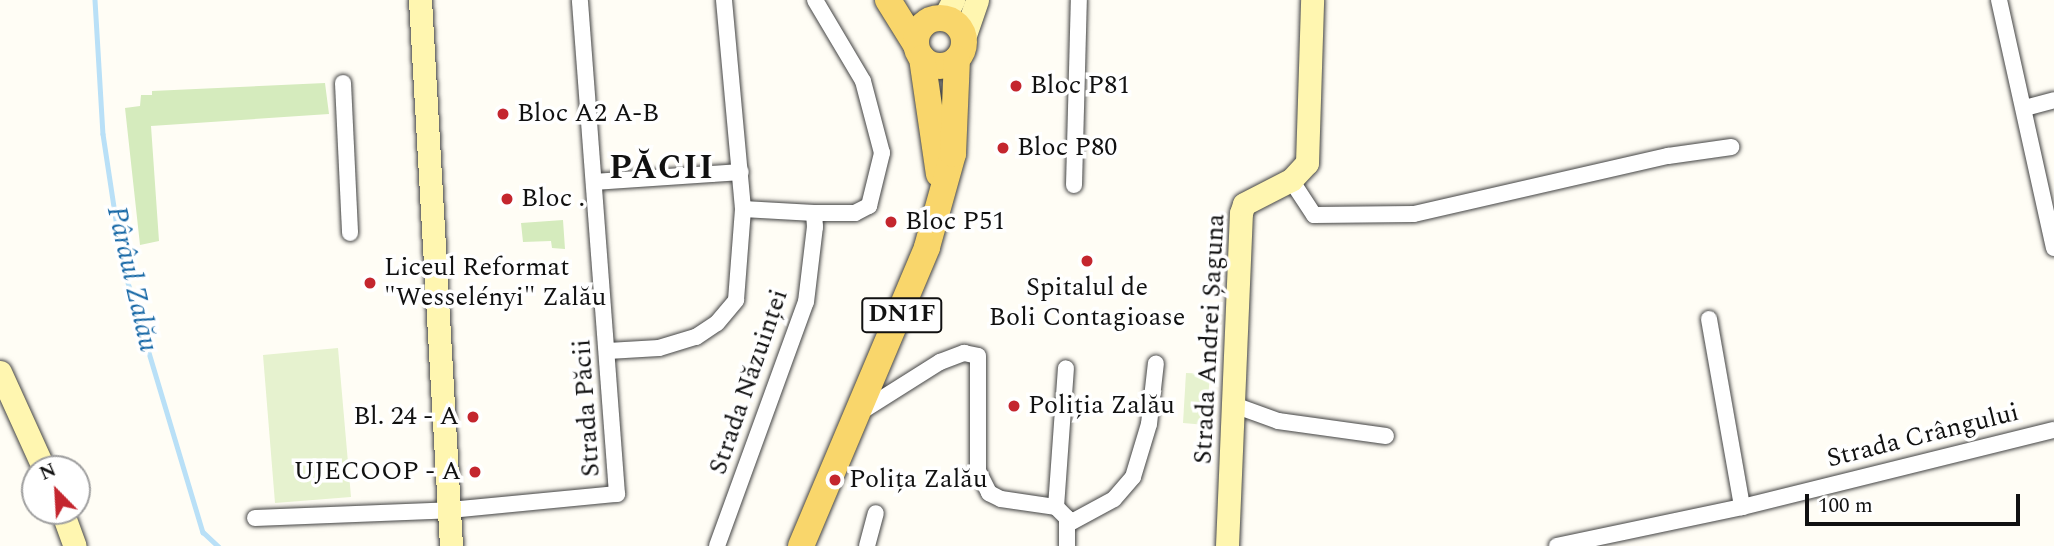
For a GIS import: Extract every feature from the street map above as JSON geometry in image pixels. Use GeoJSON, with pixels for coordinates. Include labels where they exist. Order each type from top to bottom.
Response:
{"type":"FeatureCollection","features":[{"type":"Feature","properties":{"kind":"main road","name":"DN1F"},"geometry":{"type":"LineString","coordinates":[[888,0],[919,52],[937,144],[937,213]]}},
{"type":"Feature","properties":{"kind":"main road"},"geometry":{"type":"LineString","coordinates":[[899,0],[945,12],[957,25],[960,49],[935,65],[919,52],[918,30],[945,12]]}},
{"type":"Feature","properties":{"kind":"main road","name":"DN1F"},"geometry":{"type":"LineString","coordinates":[[801,546],[908,298],[937,213],[957,126],[960,49]]}},
{"type":"Feature","properties":{"kind":"street"},"geometry":{"type":"LineString","coordinates":[[419,0],[451,546]]}},
{"type":"Feature","properties":{"kind":"street","name":"Strada Păcii"},"geometry":{"type":"LineString","coordinates":[[255,517],[450,510],[617,494],[580,0]]}},
{"type":"Feature","properties":{"kind":"street"},"geometry":{"type":"LineString","coordinates":[[608,351],[659,348],[696,337],[717,323],[736,300],[743,209],[724,0]]}},
{"type":"Feature","properties":{"kind":"street"},"geometry":{"type":"LineString","coordinates":[[743,209],[855,213],[869,206],[882,153],[863,81],[814,0]]}},
{"type":"Feature","properties":{"kind":"street"},"geometry":{"type":"LineString","coordinates":[[960,49],[977,0]]}},
{"type":"Feature","properties":{"kind":"street"},"geometry":{"type":"LineString","coordinates":[[1074,185],[1079,0]]}},
{"type":"Feature","properties":{"kind":"street"},"geometry":{"type":"LineString","coordinates":[[1312,0],[1307,163],[1291,180],[1314,215],[1414,214],[1668,156],[1731,148]]}},
{"type":"Feature","properties":{"kind":"street"},"geometry":{"type":"LineString","coordinates":[[1999,0],[2054,248]]}},
{"type":"Feature","properties":{"kind":"street"},"geometry":{"type":"LineString","coordinates":[[343,83],[350,233]]}},
{"type":"Feature","properties":{"kind":"street"},"geometry":{"type":"LineString","coordinates":[[2025,108],[2054,100]]}},
{"type":"Feature","properties":{"kind":"street"},"geometry":{"type":"LineString","coordinates":[[594,182],[741,172]]}},
{"type":"Feature","properties":{"kind":"street","name":"Strada Andrei Șaguna"},"geometry":{"type":"LineString","coordinates":[[1227,546],[1241,213],[1244,204],[1291,180]]}},
{"type":"Feature","properties":{"kind":"street","name":"Strada Năzuinței"},"geometry":{"type":"LineString","coordinates":[[716,546],[806,302],[814,213]]}},
{"type":"Feature","properties":{"kind":"street"},"geometry":{"type":"LineString","coordinates":[[1709,319],[1741,507]]}},
{"type":"Feature","properties":{"kind":"street"},"geometry":{"type":"LineString","coordinates":[[857,414],[940,362],[964,353],[978,356],[978,471],[989,493],[1001,499],[1056,507]]}},
{"type":"Feature","properties":{"kind":"street"},"geometry":{"type":"LineString","coordinates":[[1068,524],[1114,499],[1133,477],[1149,424],[1156,363]]}},
{"type":"Feature","properties":{"kind":"street"},"geometry":{"type":"LineString","coordinates":[[1066,368],[1056,507],[1068,524],[1067,546]]}},
{"type":"Feature","properties":{"kind":"street"},"geometry":{"type":"LineString","coordinates":[[0,372],[38,455]]}},
{"type":"Feature","properties":{"kind":"street"},"geometry":{"type":"LineString","coordinates":[[1234,405],[1278,421],[1386,436]]}},
{"type":"Feature","properties":{"kind":"street","name":"Strada Crângului"},"geometry":{"type":"LineString","coordinates":[[1557,546],[1741,507],[2054,430]]}},
{"type":"Feature","properties":{"kind":"street"},"geometry":{"type":"LineString","coordinates":[[867,546],[876,513]]}},
{"type":"Feature","properties":{"kind":"street"},"geometry":{"type":"LineString","coordinates":[[67,525],[75,546]]}},
{"type":"Feature","properties":{"kind":"green space"},"geometry":{"type":"Polygon","coordinates":[[[325,83],[329,114],[151,126],[159,241],[140,245],[125,108],[140,106],[141,95],[152,95],[152,91],[325,83]]]}},
{"type":"Feature","properties":{"kind":"green space"},"geometry":{"type":"Polygon","coordinates":[[[563,220],[565,249],[552,248],[551,241],[523,242],[521,223],[563,220]]]}},
{"type":"Feature","properties":{"kind":"green space"},"geometry":{"type":"Polygon","coordinates":[[[338,348],[351,497],[275,503],[263,355],[338,348]]]}},
{"type":"Feature","properties":{"kind":"green space"},"geometry":{"type":"Polygon","coordinates":[[[1186,373],[1210,374],[1206,425],[1183,423],[1186,373]]]}},
{"type":"Feature","properties":{"kind":"waterway","name":"Pârâul Zalău"},"geometry":{"type":"LineString","coordinates":[[95,0],[103,134],[123,266],[203,532],[218,546]]}},
{"type":"Feature","properties":{"kind":"place","name":"Bloc P81"},"geometry":{"type":"Point","coordinates":[1016,86]}},
{"type":"Feature","properties":{"kind":"place","name":"Bloc A2 A-B"},"geometry":{"type":"Point","coordinates":[503,114]}},
{"type":"Feature","properties":{"kind":"place","name":"Bloc P80"},"geometry":{"type":"Point","coordinates":[1003,148]}},
{"type":"Feature","properties":{"kind":"place","name":"Bloc ."},"geometry":{"type":"Point","coordinates":[507,199]}},
{"type":"Feature","properties":{"kind":"place","name":"Bloc P51"},"geometry":{"type":"Point","coordinates":[891,222]}},
{"type":"Feature","properties":{"kind":"place","name":"Spitalul de Boli Contagioase"},"geometry":{"type":"Point","coordinates":[1087,261]}},
{"type":"Feature","properties":{"kind":"place","name":"Liceul Reformat \"Wesselényi\" Zalău"},"geometry":{"type":"Point","coordinates":[370,283]}},
{"type":"Feature","properties":{"kind":"place","name":"Poliția Zalău"},"geometry":{"type":"Point","coordinates":[1014,406]}},
{"type":"Feature","properties":{"kind":"place","name":"Bl. 24 - A"},"geometry":{"type":"Point","coordinates":[473,417]}},
{"type":"Feature","properties":{"kind":"place","name":"UJECOOP - A"},"geometry":{"type":"Point","coordinates":[475,472]}},
{"type":"Feature","properties":{"kind":"place","name":"Polița Zalău"},"geometry":{"type":"Point","coordinates":[835,480]}},
{"type":"Feature","properties":{"kind":"district","name":"PĂCII"},"geometry":{"type":"Point","coordinates":[662,169]}}]}
